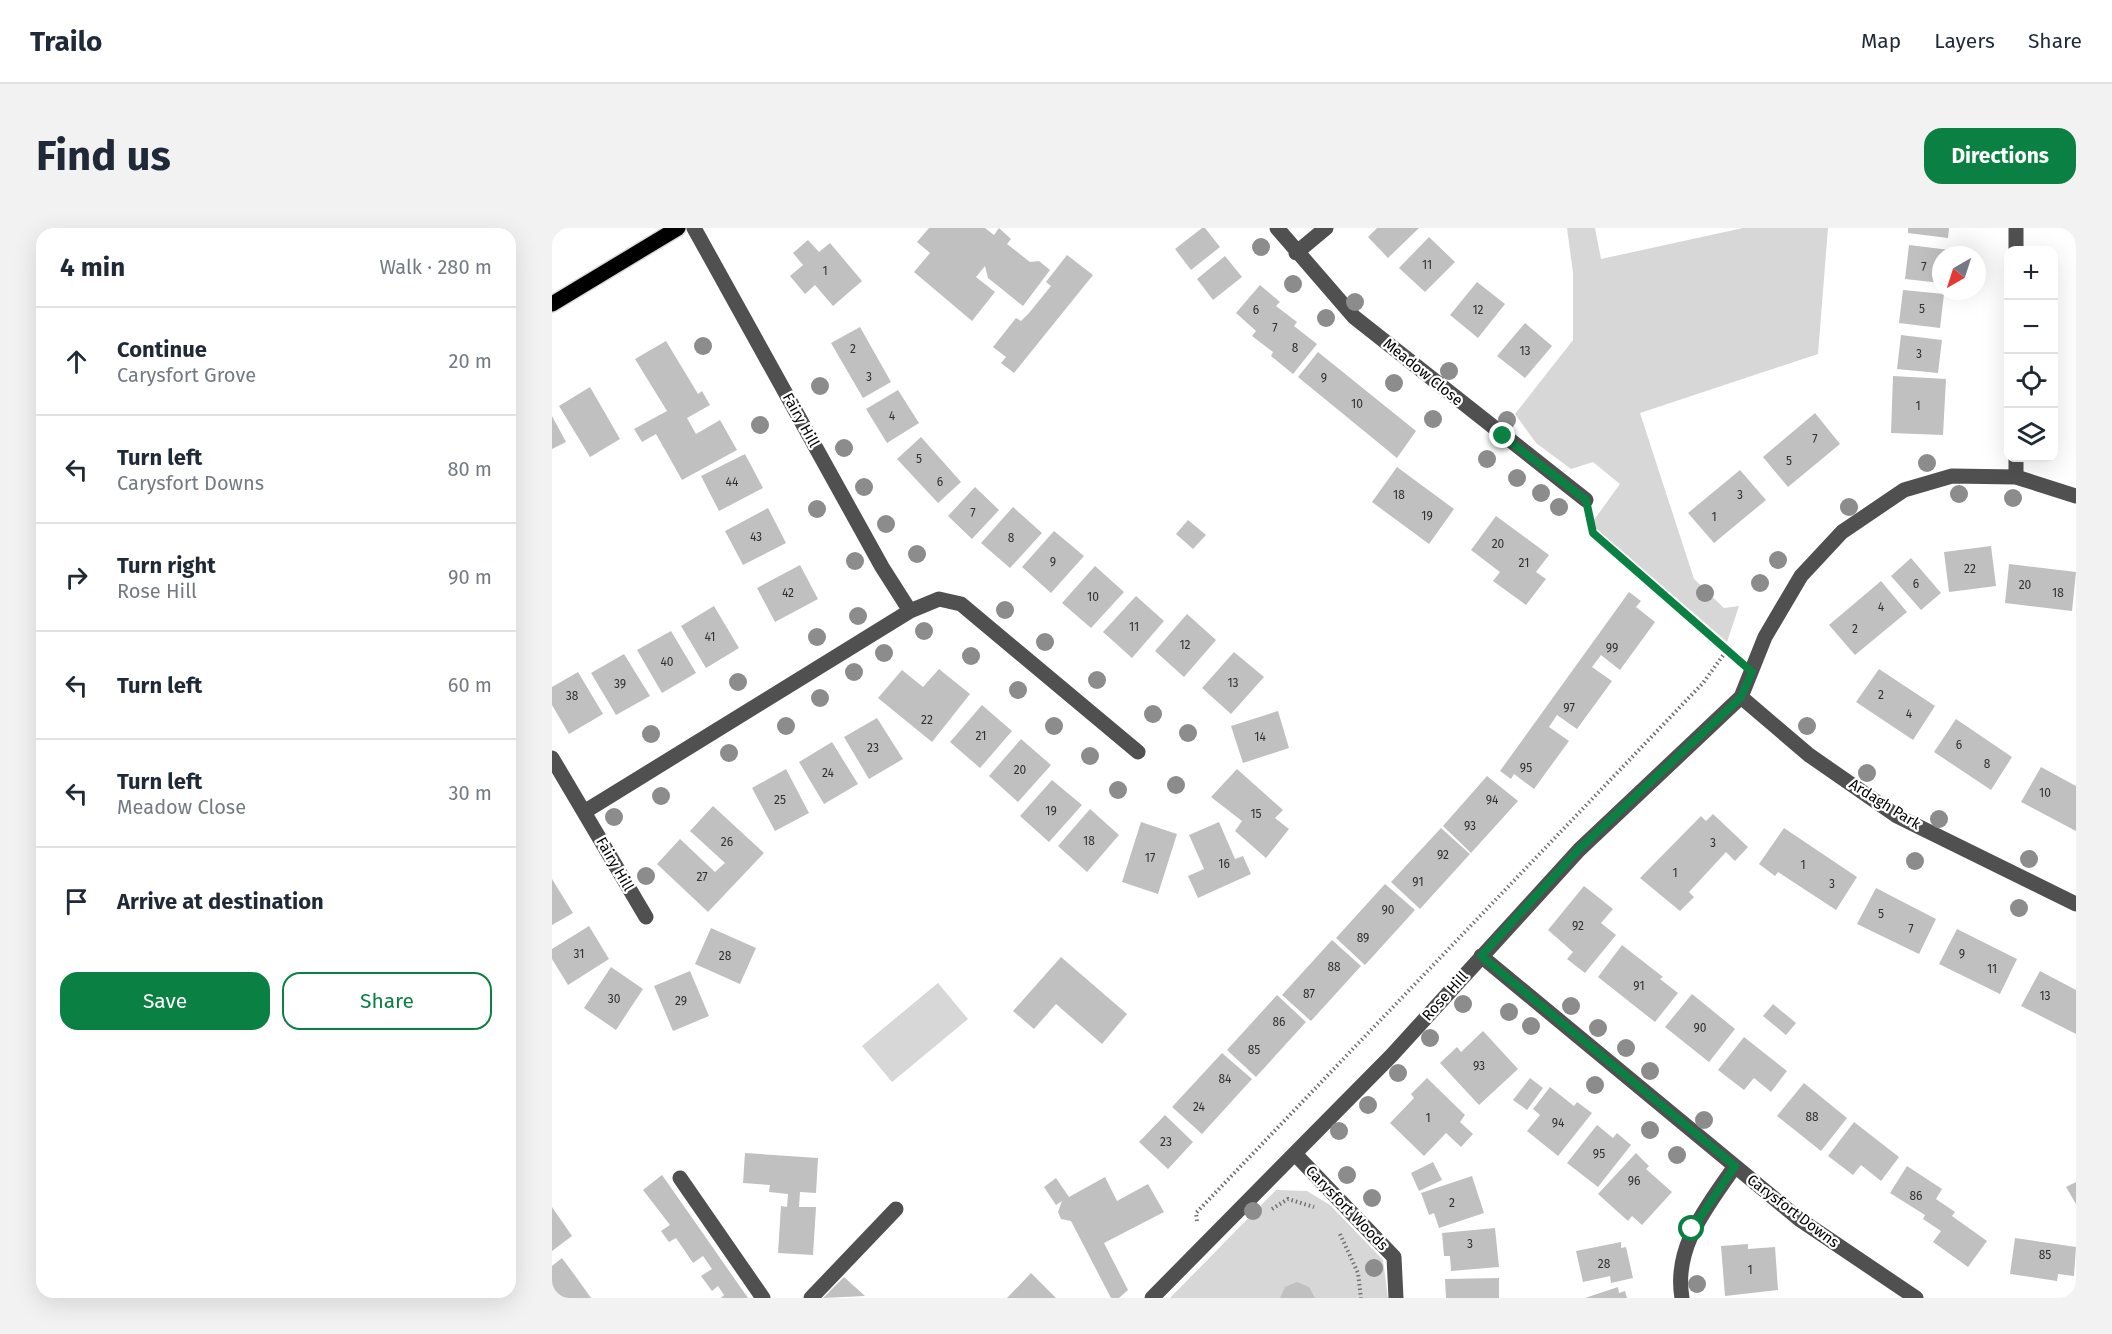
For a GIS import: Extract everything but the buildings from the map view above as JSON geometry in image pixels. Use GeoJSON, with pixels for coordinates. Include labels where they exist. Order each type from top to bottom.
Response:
{"type":"FeatureCollection","features":[{"type":"Feature","properties":{"kind":"main road"},"geometry":{"type":"LineString","coordinates":[[552,304],[678,228]]}},
{"type":"Feature","properties":{"kind":"street","name":"Fairy Hill"},"geometry":{"type":"LineString","coordinates":[[694,228],[882,567],[910,611]]}},
{"type":"Feature","properties":{"kind":"street","name":"Meadow Close"},"geometry":{"type":"LineString","coordinates":[[1277,228],[1296,253],[1354,316],[1586,500]]}},
{"type":"Feature","properties":{"kind":"street"},"geometry":{"type":"LineString","coordinates":[[1296,253],[1326,228]]}},
{"type":"Feature","properties":{"kind":"street"},"geometry":{"type":"LineString","coordinates":[[2016,228],[2016,246]]}},
{"type":"Feature","properties":{"kind":"street"},"geometry":{"type":"LineString","coordinates":[[2016,462],[2016,477]]}},
{"type":"Feature","properties":{"kind":"street"},"geometry":{"type":"LineString","coordinates":[[1741,697],[1765,637],[1801,576],[1842,532],[1904,490],[1952,476],[2016,477],[2076,496]]}},
{"type":"Feature","properties":{"kind":"street"},"geometry":{"type":"LineString","coordinates":[[584,812],[910,611],[939,599],[961,604],[1138,752]]}},
{"type":"Feature","properties":{"kind":"street","name":"Ardagh Park"},"geometry":{"type":"LineString","coordinates":[[1741,697],[1809,754],[1897,816],[2076,904]]}},
{"type":"Feature","properties":{"kind":"street","name":"Rose Hill"},"geometry":{"type":"LineString","coordinates":[[1152,1298],[1296,1155],[1392,1055],[1579,849],[1741,697]]}},
{"type":"Feature","properties":{"kind":"street","name":"Fairy Hill"},"geometry":{"type":"LineString","coordinates":[[552,758],[646,917]]}},
{"type":"Feature","properties":{"kind":"street","name":"Carysfort Downs"},"geometry":{"type":"LineString","coordinates":[[1481,956],[1799,1219],[1916,1298]]}},
{"type":"Feature","properties":{"kind":"street","name":"Carysfort Woods"},"geometry":{"type":"LineString","coordinates":[[1296,1155],[1394,1257],[1396,1298]]}},
{"type":"Feature","properties":{"kind":"street"},"geometry":{"type":"LineString","coordinates":[[1682,1298],[1682,1265],[1692,1229],[1735,1166]]}},
{"type":"Feature","properties":{"kind":"street"},"geometry":{"type":"LineString","coordinates":[[680,1178],[763,1298]]}},
{"type":"Feature","properties":{"kind":"street"},"geometry":{"type":"LineString","coordinates":[[812,1298],[896,1209]]}},
{"type":"Feature","properties":{"kind":"path"},"geometry":{"type":"LineString","coordinates":[[1586,500],[1593,533],[1752,672]]}},
{"type":"Feature","properties":{"kind":"path"},"geometry":{"type":"LineString","coordinates":[[1197,1229],[1196,1213],[1703,683],[1727,650]]}},
{"type":"Feature","properties":{"kind":"path"},"geometry":{"type":"LineString","coordinates":[[1264,1215],[1288,1199],[1316,1207]]}},
{"type":"Feature","properties":{"kind":"path"},"geometry":{"type":"LineString","coordinates":[[1338,1229],[1358,1273],[1361,1298]]}},
{"type":"Feature","properties":{"kind":"shaded area"},"geometry":{"type":"Polygon","coordinates":[[[1567,228],[1595,228],[1601,259],[1743,228],[1828,228],[1818,354],[1640,413],[1694,579],[1724,608],[1739,606],[1727,642],[1591,524],[1620,484],[1593,462],[1571,469],[1536,443],[1515,414],[1573,340],[1573,273],[1567,228]]]}},
{"type":"Feature","properties":{"kind":"shaded area"},"geometry":{"type":"Polygon","coordinates":[[[938,983],[968,1019],[892,1082],[862,1046],[938,983]]]}},
{"type":"Feature","properties":{"kind":"shaded area"},"geometry":{"type":"Polygon","coordinates":[[[1276,1190],[1307,1191],[1330,1205],[1383,1260],[1388,1298],[1170,1298],[1276,1190]]]}},
{"type":"Feature","properties":{"kind":"route"},"geometry":{"type":"LineString","coordinates":[[1503,436],[1586,500],[1593,533],[1752,672],[1741,697],[1579,849],[1481,956],[1735,1166],[1692,1229]]}}]}
